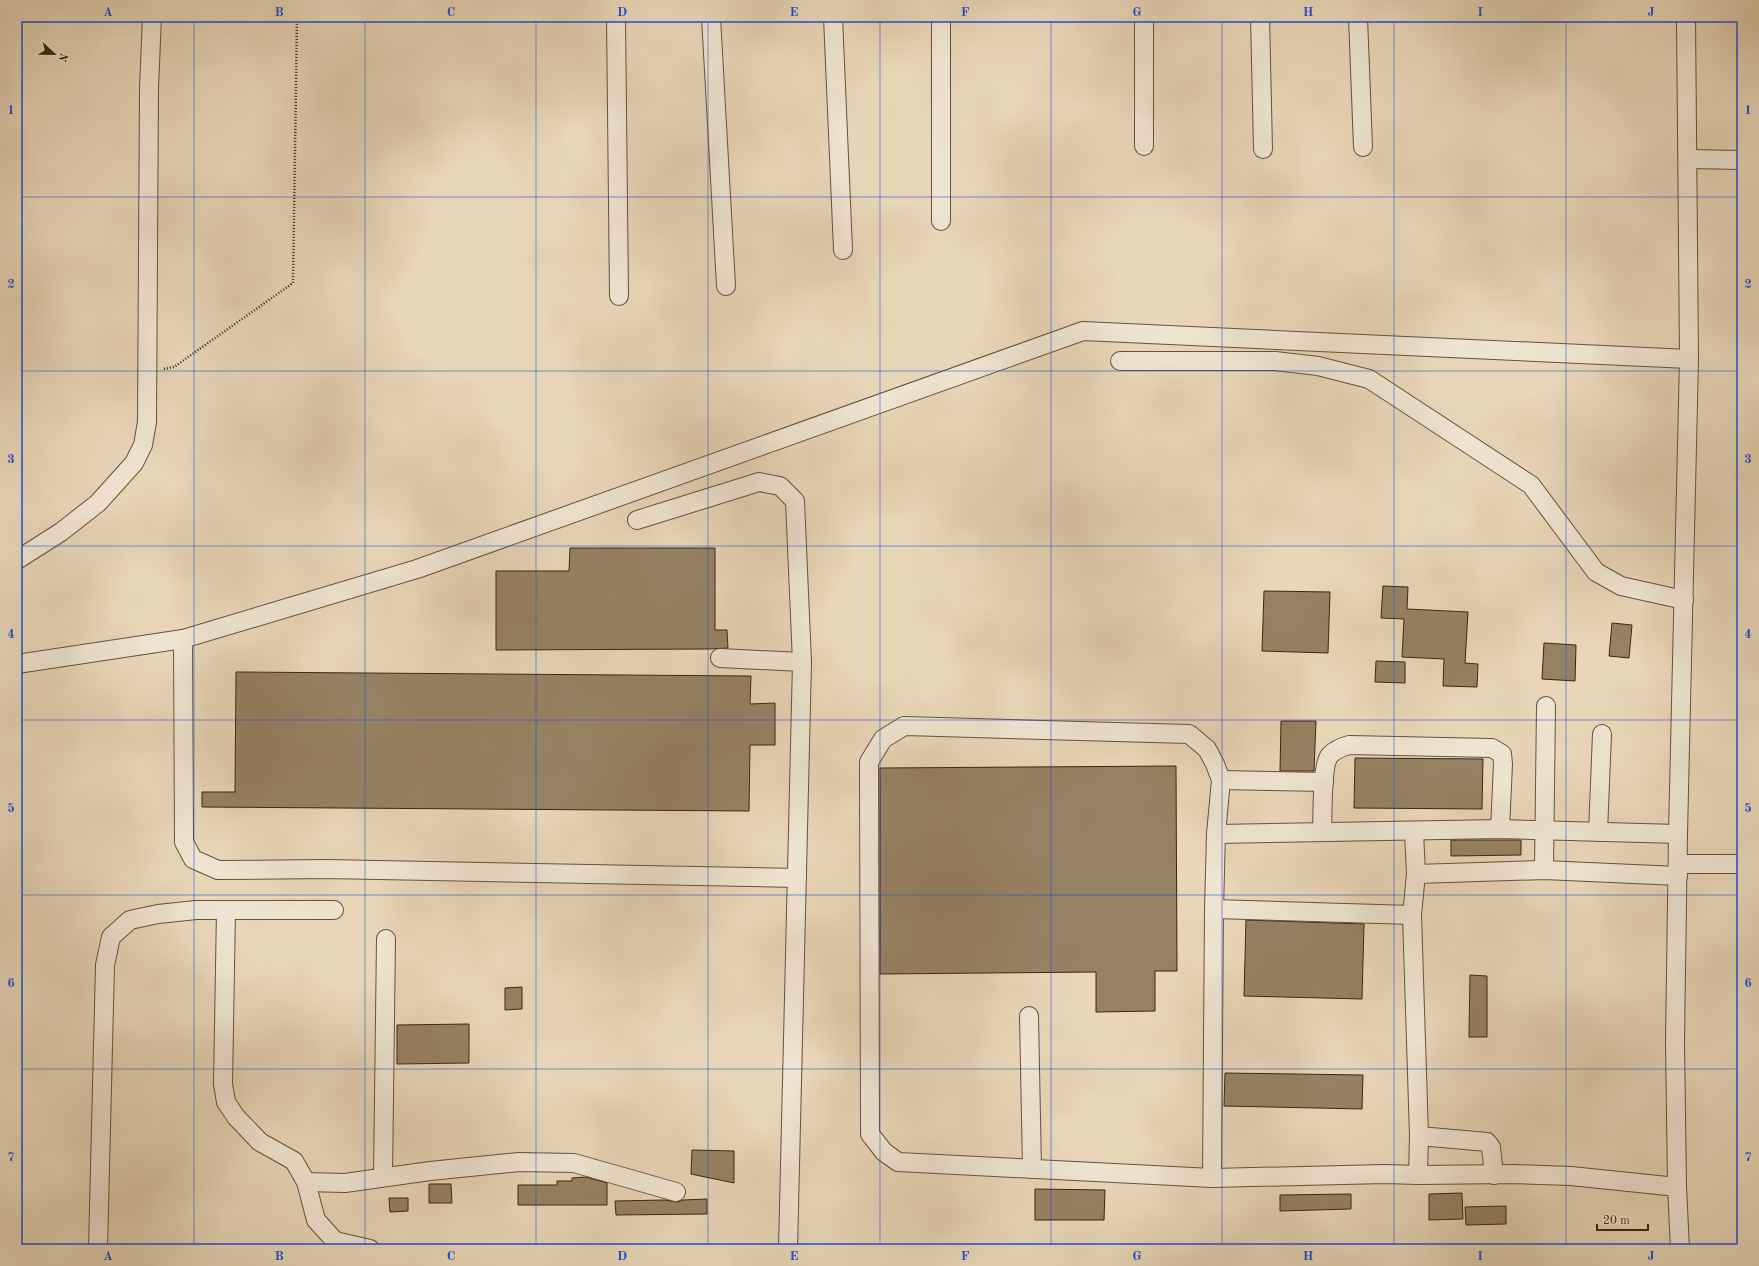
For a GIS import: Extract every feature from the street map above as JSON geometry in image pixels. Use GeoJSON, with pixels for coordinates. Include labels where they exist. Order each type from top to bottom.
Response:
{"type":"FeatureCollection","features":[{"type":"Feature","properties":{"kind":"street"},"geometry":{"type":"LineString","coordinates":[[17,560],[61,532],[98,503],[134,462],[143,445],[147,422],[149,88],[152,17]]}},
{"type":"Feature","properties":{"kind":"street"},"geometry":{"type":"LineString","coordinates":[[616,17],[619,296]]}},
{"type":"Feature","properties":{"kind":"street"},"geometry":{"type":"LineString","coordinates":[[711,17],[726,286]]}},
{"type":"Feature","properties":{"kind":"street"},"geometry":{"type":"LineString","coordinates":[[833,17],[843,250]]}},
{"type":"Feature","properties":{"kind":"street"},"geometry":{"type":"LineString","coordinates":[[941,17],[941,221]]}},
{"type":"Feature","properties":{"kind":"street"},"geometry":{"type":"LineString","coordinates":[[1144,17],[1144,146]]}},
{"type":"Feature","properties":{"kind":"street"},"geometry":{"type":"LineString","coordinates":[[1260,17],[1263,149]]}},
{"type":"Feature","properties":{"kind":"street"},"geometry":{"type":"LineString","coordinates":[[1358,17],[1363,147]]}},
{"type":"Feature","properties":{"kind":"street"},"geometry":{"type":"LineString","coordinates":[[1680,1249],[1677,1186],[1675,1040],[1678,834],[1689,359],[1686,17]]}},
{"type":"Feature","properties":{"kind":"street"},"geometry":{"type":"LineString","coordinates":[[1688,159],[1742,160]]}},
{"type":"Feature","properties":{"kind":"street"},"geometry":{"type":"LineString","coordinates":[[17,664],[183,639],[418,569],[1083,331],[1689,359]]}},
{"type":"Feature","properties":{"kind":"street"},"geometry":{"type":"LineString","coordinates":[[1120,361],[1275,362],[1318,366],[1369,379],[1531,485],[1596,572],[1622,586],[1684,600]]}},
{"type":"Feature","properties":{"kind":"street"},"geometry":{"type":"LineString","coordinates":[[637,520],[759,482],[780,486],[795,501],[802,662],[788,1249]]}},
{"type":"Feature","properties":{"kind":"street"},"geometry":{"type":"LineString","coordinates":[[183,639],[184,842],[192,859],[218,870],[334,869],[797,878]]}},
{"type":"Feature","properties":{"kind":"street"},"geometry":{"type":"LineString","coordinates":[[720,658],[802,662]]}},
{"type":"Feature","properties":{"kind":"street"},"geometry":{"type":"LineString","coordinates":[[1544,870],[1546,706]]}},
{"type":"Feature","properties":{"kind":"street"},"geometry":{"type":"LineString","coordinates":[[1212,1178],[1214,910],[1216,834],[1221,780],[1207,749],[1189,734],[904,726],[883,739],[869,762],[870,1134],[884,1152],[898,1162],[1212,1178],[1385,1174],[1513,1174],[1571,1176],[1677,1186]]}},
{"type":"Feature","properties":{"kind":"street"},"geometry":{"type":"LineString","coordinates":[[1598,832],[1602,734]]}},
{"type":"Feature","properties":{"kind":"street"},"geometry":{"type":"LineString","coordinates":[[1322,832],[1324,769],[1329,756],[1336,749],[1349,745],[1492,748],[1502,754],[1503,764],[1500,829]]}},
{"type":"Feature","properties":{"kind":"street"},"geometry":{"type":"LineString","coordinates":[[1221,780],[1324,782]]}},
{"type":"Feature","properties":{"kind":"street"},"geometry":{"type":"LineString","coordinates":[[1216,834],[1414,832],[1500,829],[1678,834]]}},
{"type":"Feature","properties":{"kind":"street"},"geometry":{"type":"LineString","coordinates":[[1414,832],[1416,874],[1412,916],[1419,1136],[1418,1175]]}},
{"type":"Feature","properties":{"kind":"street"},"geometry":{"type":"LineString","coordinates":[[1416,874],[1544,870],[1678,870],[1742,864]]}},
{"type":"Feature","properties":{"kind":"street"},"geometry":{"type":"LineString","coordinates":[[98,1249],[104,965],[111,937],[130,920],[158,914],[196,910],[334,910]]}},
{"type":"Feature","properties":{"kind":"street"},"geometry":{"type":"LineString","coordinates":[[226,910],[223,1084],[226,1102],[236,1117],[260,1142],[294,1161],[306,1182],[316,1220],[335,1241],[370,1249]]}},
{"type":"Feature","properties":{"kind":"street"},"geometry":{"type":"LineString","coordinates":[[1214,910],[1412,916]]}},
{"type":"Feature","properties":{"kind":"street"},"geometry":{"type":"LineString","coordinates":[[383,1177],[386,939]]}},
{"type":"Feature","properties":{"kind":"street"},"geometry":{"type":"LineString","coordinates":[[1029,1016],[1032,1169]]}},
{"type":"Feature","properties":{"kind":"street"},"geometry":{"type":"LineString","coordinates":[[1419,1136],[1487,1142],[1492,1147],[1494,1175]]}},
{"type":"Feature","properties":{"kind":"street"},"geometry":{"type":"LineString","coordinates":[[306,1182],[345,1183],[383,1177],[519,1162],[574,1163],[676,1192]]}},
{"type":"Feature","properties":{"kind":"path"},"geometry":{"type":"LineString","coordinates":[[147,372],[174,367],[293,283],[297,17]]}},
{"type":"Feature","properties":{"kind":"building"},"geometry":{"type":"Polygon","coordinates":[[[570,548],[715,548],[715,630],[727,630],[728,648],[496,650],[496,571],[569,571],[570,548]]]}},
{"type":"Feature","properties":{"kind":"building"},"geometry":{"type":"Polygon","coordinates":[[[1383,586],[1408,587],[1407,609],[1468,612],[1465,663],[1478,664],[1477,687],[1443,686],[1444,659],[1402,657],[1404,619],[1381,618],[1383,586]]]}},
{"type":"Feature","properties":{"kind":"building"},"geometry":{"type":"Polygon","coordinates":[[[1264,591],[1330,592],[1328,653],[1262,651],[1264,591]]]}},
{"type":"Feature","properties":{"kind":"building"},"geometry":{"type":"Polygon","coordinates":[[[1612,623],[1632,625],[1629,658],[1609,656],[1612,623]]]}},
{"type":"Feature","properties":{"kind":"building"},"geometry":{"type":"Polygon","coordinates":[[[1544,643],[1576,645],[1575,681],[1542,679],[1544,643]]]}},
{"type":"Feature","properties":{"kind":"building"},"geometry":{"type":"Polygon","coordinates":[[[1376,661],[1405,662],[1405,683],[1375,682],[1376,661]]]}},
{"type":"Feature","properties":{"kind":"building"},"geometry":{"type":"Polygon","coordinates":[[[236,672],[751,676],[750,704],[775,703],[775,745],[750,745],[749,811],[202,807],[202,792],[235,792],[236,672]]]}},
{"type":"Feature","properties":{"kind":"building"},"geometry":{"type":"Polygon","coordinates":[[[1281,721],[1316,721],[1314,771],[1280,771],[1281,721]]]}},
{"type":"Feature","properties":{"kind":"building"},"geometry":{"type":"Polygon","coordinates":[[[1355,758],[1483,759],[1482,809],[1354,808],[1355,758]]]}},
{"type":"Feature","properties":{"kind":"building"},"geometry":{"type":"Polygon","coordinates":[[[1176,766],[1177,971],[1155,971],[1155,1011],[1096,1012],[1096,972],[880,974],[880,768],[1176,766]]]}},
{"type":"Feature","properties":{"kind":"building"},"geometry":{"type":"Polygon","coordinates":[[[1451,840],[1521,840],[1521,855],[1451,856],[1451,840]]]}},
{"type":"Feature","properties":{"kind":"building"},"geometry":{"type":"Polygon","coordinates":[[[1246,920],[1364,924],[1362,999],[1244,996],[1246,920]]]}},
{"type":"Feature","properties":{"kind":"building"},"geometry":{"type":"Polygon","coordinates":[[[1470,975],[1487,976],[1487,1037],[1469,1037],[1470,975]]]}},
{"type":"Feature","properties":{"kind":"building"},"geometry":{"type":"Polygon","coordinates":[[[522,987],[522,1009],[505,1010],[505,988],[522,987]]]}},
{"type":"Feature","properties":{"kind":"building"},"geometry":{"type":"Polygon","coordinates":[[[469,1024],[469,1063],[397,1064],[397,1025],[469,1024]]]}},
{"type":"Feature","properties":{"kind":"building"},"geometry":{"type":"Polygon","coordinates":[[[1225,1073],[1363,1075],[1362,1109],[1224,1106],[1225,1073]]]}},
{"type":"Feature","properties":{"kind":"building"},"geometry":{"type":"Polygon","coordinates":[[[692,1150],[734,1151],[734,1183],[691,1174],[692,1150]]]}},
{"type":"Feature","properties":{"kind":"building"},"geometry":{"type":"Polygon","coordinates":[[[586,1177],[607,1183],[607,1205],[518,1205],[518,1185],[557,1185],[557,1181],[572,1181],[572,1178],[586,1177]]]}},
{"type":"Feature","properties":{"kind":"building"},"geometry":{"type":"Polygon","coordinates":[[[429,1184],[451,1184],[452,1203],[429,1203],[429,1184]]]}},
{"type":"Feature","properties":{"kind":"building"},"geometry":{"type":"Polygon","coordinates":[[[1035,1189],[1105,1190],[1104,1220],[1035,1220],[1035,1189]]]}},
{"type":"Feature","properties":{"kind":"building"},"geometry":{"type":"Polygon","coordinates":[[[1462,1193],[1463,1219],[1429,1220],[1429,1194],[1462,1193]]]}},
{"type":"Feature","properties":{"kind":"building"},"geometry":{"type":"Polygon","coordinates":[[[1351,1194],[1351,1209],[1280,1211],[1280,1195],[1351,1194]]]}},
{"type":"Feature","properties":{"kind":"building"},"geometry":{"type":"Polygon","coordinates":[[[389,1198],[408,1198],[408,1211],[390,1212],[389,1198]]]}},
{"type":"Feature","properties":{"kind":"building"},"geometry":{"type":"Polygon","coordinates":[[[707,1199],[707,1214],[616,1215],[615,1201],[665,1200],[678,1202],[683,1200],[707,1199]]]}},
{"type":"Feature","properties":{"kind":"building"},"geometry":{"type":"Polygon","coordinates":[[[1506,1206],[1506,1224],[1466,1225],[1465,1207],[1506,1206]]]}}]}
